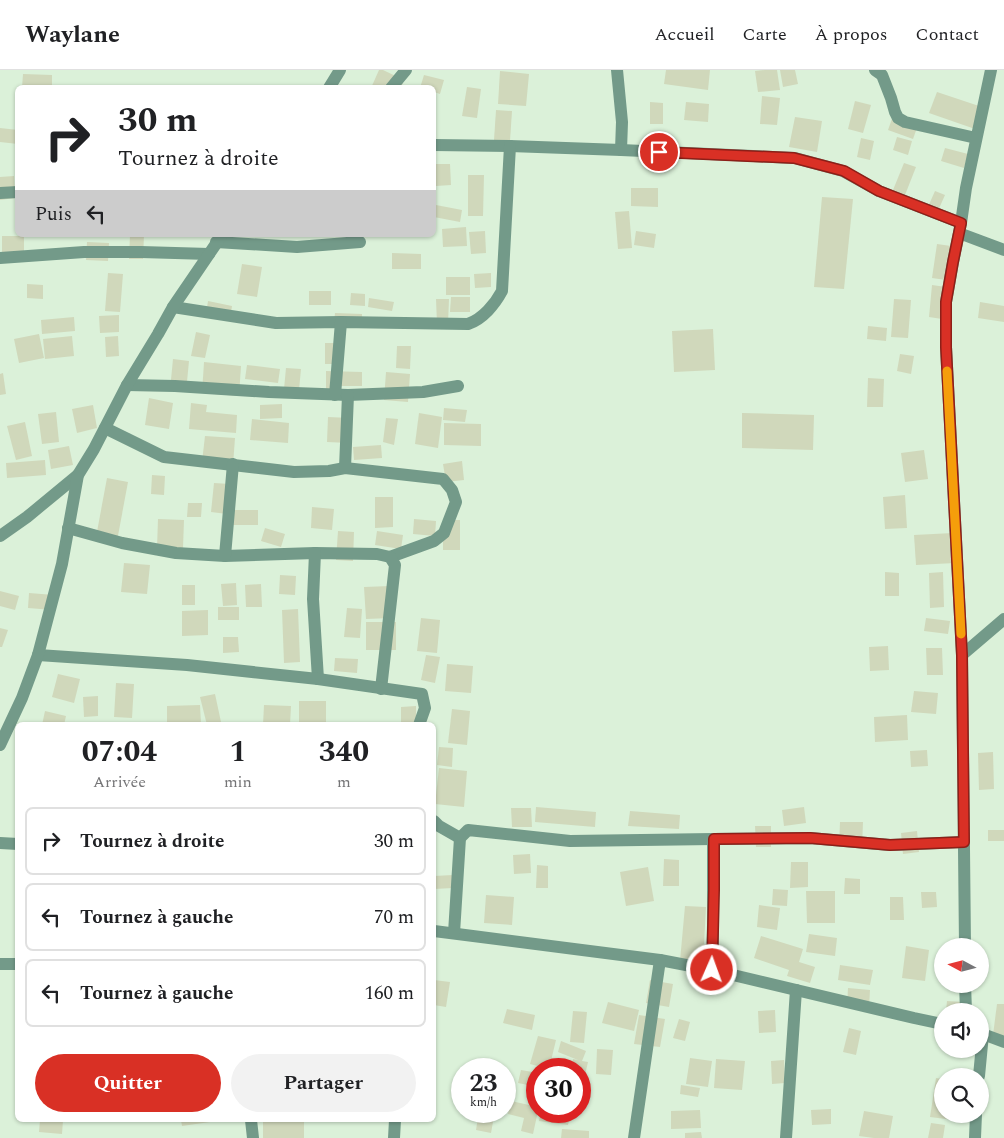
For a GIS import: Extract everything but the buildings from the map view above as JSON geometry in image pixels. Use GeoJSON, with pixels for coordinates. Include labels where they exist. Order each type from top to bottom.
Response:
{"type":"FeatureCollection","features":[{"type":"Feature","properties":{"kind":"street"},"geometry":{"type":"LineString","coordinates":[[332,85],[340,70]]}},
{"type":"Feature","properties":{"kind":"street"},"geometry":{"type":"LineString","coordinates":[[394,85],[406,70]]}},
{"type":"Feature","properties":{"kind":"street"},"geometry":{"type":"LineString","coordinates":[[617,70],[622,122],[621,150]]}},
{"type":"Feature","properties":{"kind":"street"},"geometry":{"type":"LineString","coordinates":[[875,70],[882,75],[898,118],[905,122],[976,138]]}},
{"type":"Feature","properties":{"kind":"street"},"geometry":{"type":"LineString","coordinates":[[965,938],[962,655],[946,347],[946,302],[966,188],[991,70]]}},
{"type":"Feature","properties":{"kind":"street"},"geometry":{"type":"LineString","coordinates":[[436,144],[794,158],[844,171],[879,191],[1004,250]]}},
{"type":"Feature","properties":{"kind":"street"},"geometry":{"type":"LineString","coordinates":[[173,307],[276,323],[468,324],[476,321],[497,301],[502,291],[510,146]]}},
{"type":"Feature","properties":{"kind":"street"},"geometry":{"type":"LineString","coordinates":[[0,193],[15,192]]}},
{"type":"Feature","properties":{"kind":"street"},"geometry":{"type":"LineString","coordinates":[[0,745],[22,698],[38,655],[62,564],[78,475],[127,385],[173,307],[219,239],[298,247],[360,242]]}},
{"type":"Feature","properties":{"kind":"street"},"geometry":{"type":"LineString","coordinates":[[0,258],[84,252],[209,254]]}},
{"type":"Feature","properties":{"kind":"street"},"geometry":{"type":"LineString","coordinates":[[341,322],[345,468]]}},
{"type":"Feature","properties":{"kind":"street"},"geometry":{"type":"LineString","coordinates":[[127,385],[342,395],[423,392],[458,386]]}},
{"type":"Feature","properties":{"kind":"street"},"geometry":{"type":"LineString","coordinates":[[68,528],[122,543],[176,553],[225,556],[315,553],[377,554],[390,557],[434,540],[444,533],[456,502],[452,490],[443,479],[345,468],[329,471],[294,472],[164,456],[105,428]]}},
{"type":"Feature","properties":{"kind":"street"},"geometry":{"type":"LineString","coordinates":[[225,556],[233,464]]}},
{"type":"Feature","properties":{"kind":"street"},"geometry":{"type":"LineString","coordinates":[[0,536],[27,517],[78,475]]}},
{"type":"Feature","properties":{"kind":"street"},"geometry":{"type":"LineString","coordinates":[[315,553],[313,599],[318,679]]}},
{"type":"Feature","properties":{"kind":"street"},"geometry":{"type":"LineString","coordinates":[[381,689],[395,565],[390,557]]}},
{"type":"Feature","properties":{"kind":"street"},"geometry":{"type":"LineString","coordinates":[[962,655],[1004,619]]}},
{"type":"Feature","properties":{"kind":"street"},"geometry":{"type":"LineString","coordinates":[[38,655],[187,665],[318,679],[422,694],[425,708],[420,722]]}},
{"type":"Feature","properties":{"kind":"street"},"geometry":{"type":"LineString","coordinates":[[436,823],[460,838]]}},
{"type":"Feature","properties":{"kind":"street"},"geometry":{"type":"LineString","coordinates":[[454,933],[460,838],[468,830],[570,841],[810,838],[890,845],[964,842]]}},
{"type":"Feature","properties":{"kind":"street"},"geometry":{"type":"LineString","coordinates":[[712,970],[714,839]]}},
{"type":"Feature","properties":{"kind":"street"},"geometry":{"type":"LineString","coordinates":[[0,843],[15,844]]}},
{"type":"Feature","properties":{"kind":"street"},"geometry":{"type":"LineString","coordinates":[[436,931],[660,960],[712,970],[934,1022]]}},
{"type":"Feature","properties":{"kind":"street"},"geometry":{"type":"LineString","coordinates":[[634,1138],[660,960]]}},
{"type":"Feature","properties":{"kind":"street"},"geometry":{"type":"LineString","coordinates":[[0,964],[15,964]]}},
{"type":"Feature","properties":{"kind":"street"},"geometry":{"type":"LineString","coordinates":[[786,1138],[796,990]]}},
{"type":"Feature","properties":{"kind":"street"},"geometry":{"type":"LineString","coordinates":[[989,1037],[1004,1042]]}},
{"type":"Feature","properties":{"kind":"street"},"geometry":{"type":"LineString","coordinates":[[251,1122],[253,1138]]}},
{"type":"Feature","properties":{"kind":"street"},"geometry":{"type":"LineString","coordinates":[[394,1122],[394,1138]]}},
{"type":"Feature","properties":{"kind":"street"},"geometry":{"type":"LineString","coordinates":[[975,1138],[976,1123]]}},
{"type":"Feature","properties":{"kind":"slow traffic"},"geometry":{"type":"LineString","coordinates":[[947,371],[961,634]]}},
{"type":"Feature","properties":{"kind":"route"},"geometry":{"type":"LineString","coordinates":[[659,152],[794,158],[844,171],[879,191],[961,223],[946,302],[946,347],[962,655],[964,842],[890,845],[810,838],[714,839],[712,970]]}}]}
